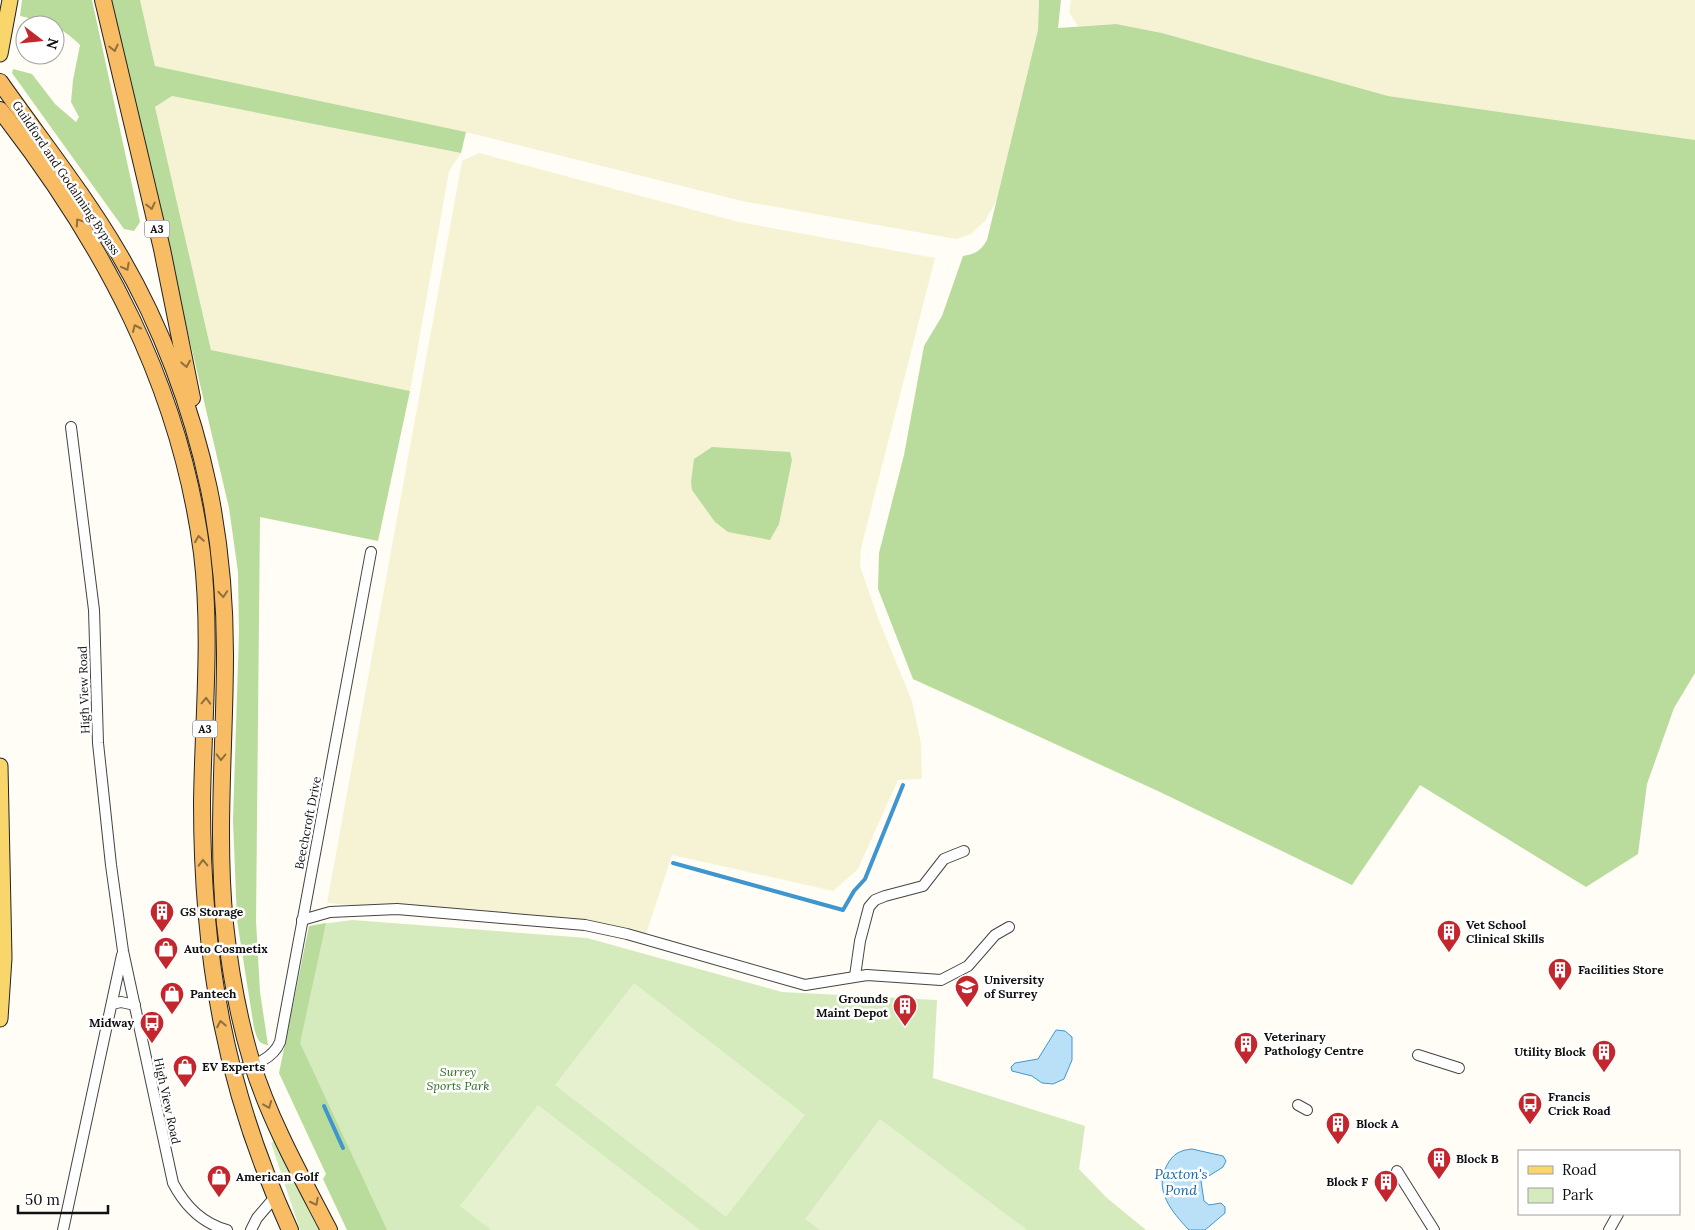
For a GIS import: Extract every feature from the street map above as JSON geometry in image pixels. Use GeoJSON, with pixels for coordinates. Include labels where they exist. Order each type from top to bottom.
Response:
{"type":"FeatureCollection","features":[{"type":"Feature","properties":{"kind":"highway","name":"A3"},"geometry":{"type":"LineString","coordinates":[[103,0],[178,325],[201,460]]}},
{"type":"Feature","properties":{"kind":"highway","name":"Guildford and Godalming Bypass"},"geometry":{"type":"LineString","coordinates":[[0,82],[93,214],[129,273],[159,334],[176,378],[201,460],[213,510],[224,613],[225,655],[220,818],[225,922],[234,989],[253,1065],[285,1144],[329,1230]]}},
{"type":"Feature","properties":{"kind":"highway","name":"Guildford and Godalming Bypass"},"geometry":{"type":"LineString","coordinates":[[0,110],[80,222],[121,294],[149,357],[168,408],[190,482],[202,559],[207,638],[202,800],[204,895],[216,998],[232,1072],[252,1138],[290,1230]]}},
{"type":"Feature","properties":{"kind":"main road"},"geometry":{"type":"LineString","coordinates":[[0,54],[10,0]]}},
{"type":"Feature","properties":{"kind":"main road"},"geometry":{"type":"LineString","coordinates":[[0,766],[4,958],[0,1019]]}},
{"type":"Feature","properties":{"kind":"street","name":"High View Road"},"geometry":{"type":"LineString","coordinates":[[71,427],[94,610],[103,803],[123,951],[173,1183],[180,1197],[191,1210],[203,1220],[227,1230]]}},
{"type":"Feature","properties":{"kind":"street","name":"Beechcroft Drive"},"geometry":{"type":"LineString","coordinates":[[232,1072],[270,1057],[276,1051],[280,1042],[371,552]]}},
{"type":"Feature","properties":{"kind":"street"},"geometry":{"type":"LineString","coordinates":[[855,976],[860,941],[869,907],[875,900],[923,886],[944,859],[964,851]]}},
{"type":"Feature","properties":{"kind":"street"},"geometry":{"type":"LineString","coordinates":[[302,920],[330,912],[397,908],[585,925],[627,934],[798,984],[814,985],[855,976],[941,980],[968,966],[995,935],[1009,927]]}},
{"type":"Feature","properties":{"kind":"street","name":"High View Road"},"geometry":{"type":"LineString","coordinates":[[63,1230],[123,951]]}},
{"type":"Feature","properties":{"kind":"street"},"geometry":{"type":"LineString","coordinates":[[112,1004],[121,1002],[135,1005]]}},
{"type":"Feature","properties":{"kind":"street"},"geometry":{"type":"LineString","coordinates":[[1418,1055],[1459,1068]]}},
{"type":"Feature","properties":{"kind":"street"},"geometry":{"type":"LineString","coordinates":[[1397,1171],[1434,1230]]}},
{"type":"Feature","properties":{"kind":"street"},"geometry":{"type":"LineString","coordinates":[[251,1230],[257,1218],[275,1197]]}},
{"type":"Feature","properties":{"kind":"street"},"geometry":{"type":"LineString","coordinates":[[1609,1230],[1617,1215]]}},
{"type":"Feature","properties":{"kind":"shaded area"},"geometry":{"type":"Polygon","coordinates":[[[140,0],[1039,0],[1038,30],[998,198],[985,221],[971,234],[956,239],[742,201],[466,132],[155,66],[140,0]]]}},
{"type":"Feature","properties":{"kind":"shaded area"},"geometry":{"type":"Polygon","coordinates":[[[1071,0],[1695,0],[1695,140],[1388,96],[1162,33],[1116,24],[1078,26],[1069,12],[1071,0]]]}},
{"type":"Feature","properties":{"kind":"shaded area"},"geometry":{"type":"Polygon","coordinates":[[[172,96],[461,153],[449,171],[410,391],[211,350],[155,107],[172,96]]]}},
{"type":"Feature","properties":{"kind":"shaded area"},"geometry":{"type":"Polygon","coordinates":[[[479,153],[739,222],[935,258],[861,548],[860,566],[878,618],[912,701],[921,744],[922,779],[898,780],[858,869],[833,891],[672,855],[644,940],[591,927],[327,903],[462,161],[479,153]]]}},
{"type":"Feature","properties":{"kind":"green space"},"geometry":{"type":"Polygon","coordinates":[[[22,0],[92,0],[140,222],[134,231],[124,229],[12,73],[13,69],[32,74],[55,104],[76,122],[79,117],[71,102],[80,45],[65,32],[65,15],[20,15],[22,0]]]}},
{"type":"Feature","properties":{"kind":"green space"},"geometry":{"type":"Polygon","coordinates":[[[110,0],[140,0],[155,66],[466,132],[461,153],[172,96],[155,107],[211,350],[410,391],[378,541],[260,517],[256,921],[260,992],[268,1045],[260,1041],[254,1028],[237,920],[233,820],[239,632],[238,572],[229,508],[110,0]]]}},
{"type":"Feature","properties":{"kind":"green space"},"geometry":{"type":"Polygon","coordinates":[[[1039,0],[1061,0],[1058,28],[1116,24],[1162,33],[1388,96],[1695,140],[1695,673],[1674,708],[1647,784],[1638,854],[1586,887],[1420,785],[1352,885],[1160,792],[913,679],[878,589],[879,553],[904,455],[924,346],[942,316],[963,256],[977,251],[987,240],[1038,30],[1039,0]]]}},
{"type":"Feature","properties":{"kind":"green space"},"geometry":{"type":"Polygon","coordinates":[[[712,447],[790,452],[792,460],[779,524],[770,540],[728,532],[715,522],[692,490],[691,482],[694,459],[712,447]]]}},
{"type":"Feature","properties":{"kind":"green space","name":"Surrey Sports Park"},"geometry":{"type":"Polygon","coordinates":[[[352,920],[587,938],[782,992],[937,1000],[933,1078],[1085,1126],[1079,1169],[1107,1198],[1146,1230],[362,1230],[290,1075],[322,924],[352,920]]]}},
{"type":"Feature","properties":{"kind":"green space"},"geometry":{"type":"Polygon","coordinates":[[[326,923],[300,1043],[387,1230],[347,1230],[323,1179],[326,1174],[279,1073],[309,926],[326,923]]]}},
{"type":"Feature","properties":{"kind":"green space"},"geometry":{"type":"Polygon","coordinates":[[[634,983],[805,1115],[726,1217],[555,1085],[634,983]]]}},
{"type":"Feature","properties":{"kind":"green space"},"geometry":{"type":"Polygon","coordinates":[[[538,1105],[700,1230],[491,1230],[460,1206],[538,1105]]]}},
{"type":"Feature","properties":{"kind":"green space"},"geometry":{"type":"Polygon","coordinates":[[[880,1119],[1027,1230],[820,1230],[805,1219],[880,1119]]]}},
{"type":"Feature","properties":{"kind":"green space"},"geometry":{"type":"Polygon","coordinates":[[[274,1141],[319,1230],[300,1230],[271,1143],[274,1141]]]}},
{"type":"Feature","properties":{"kind":"water"},"geometry":{"type":"Polygon","coordinates":[[[1056,1030],[1065,1031],[1072,1037],[1072,1060],[1064,1079],[1053,1084],[1042,1083],[1032,1076],[1012,1071],[1011,1067],[1015,1063],[1038,1059],[1056,1030]]]}},
{"type":"Feature","properties":{"kind":"water","name":"Paxton's Pond"},"geometry":{"type":"Polygon","coordinates":[[[1192,1149],[1223,1156],[1226,1161],[1223,1167],[1201,1181],[1204,1201],[1209,1205],[1221,1203],[1225,1207],[1225,1213],[1205,1230],[1189,1230],[1176,1216],[1163,1192],[1163,1174],[1169,1161],[1177,1153],[1192,1149]]]}},
{"type":"Feature","properties":{"kind":"waterway"},"geometry":{"type":"LineString","coordinates":[[673,863],[843,910],[854,891],[865,879],[903,785]]}},
{"type":"Feature","properties":{"kind":"waterway"},"geometry":{"type":"LineString","coordinates":[[324,1106],[343,1148]]}},
{"type":"Feature","properties":{"kind":"place","name":"GS Storage"},"geometry":{"type":"Point","coordinates":[162,933]}},
{"type":"Feature","properties":{"kind":"place","name":"Vet School Clinical Skills"},"geometry":{"type":"Point","coordinates":[1449,953]}},
{"type":"Feature","properties":{"kind":"place","name":"Auto Cosmetix"},"geometry":{"type":"Point","coordinates":[166,970]}},
{"type":"Feature","properties":{"kind":"place","name":"Facilities Store"},"geometry":{"type":"Point","coordinates":[1560,991]}},
{"type":"Feature","properties":{"kind":"place","name":"University of Surrey"},"geometry":{"type":"Point","coordinates":[967,1008]}},
{"type":"Feature","properties":{"kind":"place","name":"Pantech"},"geometry":{"type":"Point","coordinates":[172,1015]}},
{"type":"Feature","properties":{"kind":"place","name":"Grounds Maint Depot"},"geometry":{"type":"Point","coordinates":[905,1027]}},
{"type":"Feature","properties":{"kind":"place","name":"Midway"},"geometry":{"type":"Point","coordinates":[152,1044]}},
{"type":"Feature","properties":{"kind":"place","name":"Veterinary Pathology Centre"},"geometry":{"type":"Point","coordinates":[1246,1065]}},
{"type":"Feature","properties":{"kind":"place","name":"Utility Block"},"geometry":{"type":"Point","coordinates":[1604,1073]}},
{"type":"Feature","properties":{"kind":"place","name":"EV Experts"},"geometry":{"type":"Point","coordinates":[185,1088]}},
{"type":"Feature","properties":{"kind":"place","name":"Francis Crick Road"},"geometry":{"type":"Point","coordinates":[1530,1125]}},
{"type":"Feature","properties":{"kind":"place","name":"Block A"},"geometry":{"type":"Point","coordinates":[1338,1145]}},
{"type":"Feature","properties":{"kind":"place","name":"Block B"},"geometry":{"type":"Point","coordinates":[1439,1180]}},
{"type":"Feature","properties":{"kind":"place","name":"American Golf"},"geometry":{"type":"Point","coordinates":[219,1198]}},
{"type":"Feature","properties":{"kind":"place","name":"Block F"},"geometry":{"type":"Point","coordinates":[1386,1203]}}]}
